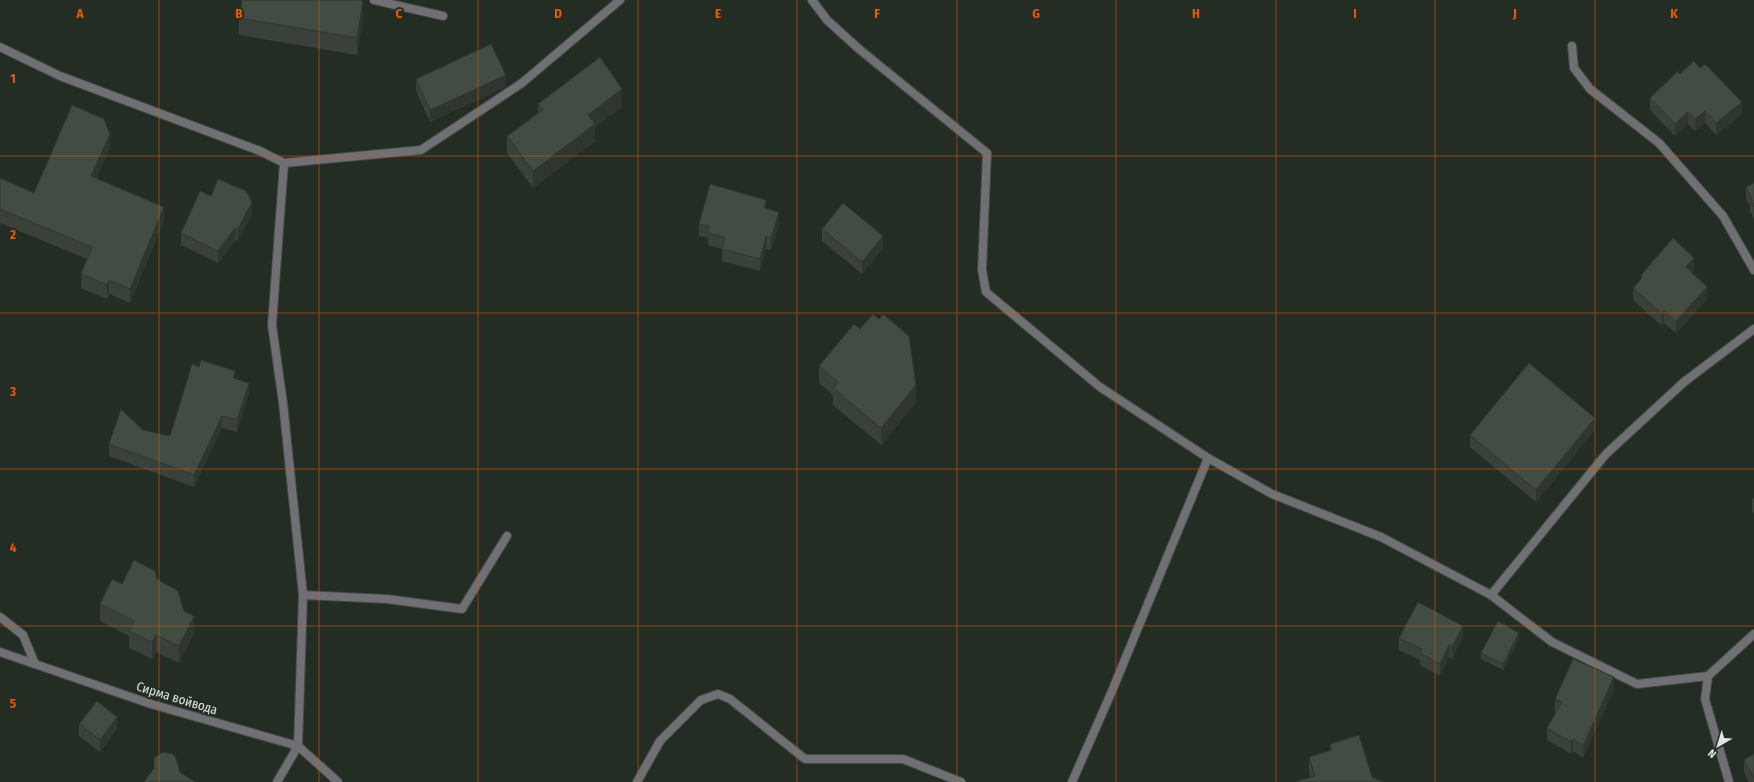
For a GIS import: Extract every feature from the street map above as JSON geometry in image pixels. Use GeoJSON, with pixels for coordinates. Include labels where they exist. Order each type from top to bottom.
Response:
{"type":"FeatureCollection","features":[{"type":"Feature","properties":{"kind":"street"},"geometry":{"type":"LineString","coordinates":[[374,0],[443,16]]}},
{"type":"Feature","properties":{"kind":"street"},"geometry":{"type":"LineString","coordinates":[[0,47],[60,76],[260,151],[284,163],[421,150],[522,83],[620,0]]}},
{"type":"Feature","properties":{"kind":"street"},"geometry":{"type":"LineString","coordinates":[[812,0],[827,20],[859,49],[987,153],[982,270],[986,292],[1100,387],[1208,458],[1272,494],[1381,537],[1491,595],[1552,642],[1637,684],[1708,676],[1754,634]]}},
{"type":"Feature","properties":{"kind":"street"},"geometry":{"type":"LineString","coordinates":[[1572,46],[1574,68],[1590,90],[1659,143],[1723,216],[1754,270]]}},
{"type":"Feature","properties":{"kind":"street"},"geometry":{"type":"LineString","coordinates":[[277,782],[298,746],[303,595],[283,403],[272,325],[284,163]]}},
{"type":"Feature","properties":{"kind":"street"},"geometry":{"type":"LineString","coordinates":[[1491,595],[1606,454],[1684,382],[1754,329]]}},
{"type":"Feature","properties":{"kind":"street"},"geometry":{"type":"LineString","coordinates":[[1072,782],[1118,676],[1208,458]]}},
{"type":"Feature","properties":{"kind":"street"},"geometry":{"type":"LineString","coordinates":[[303,595],[387,599],[462,609],[507,536]]}},
{"type":"Feature","properties":{"kind":"street"},"geometry":{"type":"LineString","coordinates":[[0,617],[23,635],[35,664]]}},
{"type":"Feature","properties":{"kind":"street","name":"Сирма войвода"},"geometry":{"type":"LineString","coordinates":[[0,652],[151,704],[298,746],[338,782]]}},
{"type":"Feature","properties":{"kind":"street"},"geometry":{"type":"LineString","coordinates":[[1708,676],[1705,699],[1729,782]]}},
{"type":"Feature","properties":{"kind":"street"},"geometry":{"type":"LineString","coordinates":[[638,782],[660,741],[701,700],[718,694],[730,699],[805,759],[903,760],[961,782]]}},
{"type":"Feature","properties":{"kind":"building"},"geometry":{"type":"Polygon","coordinates":[[[242,0],[363,1],[357,38],[239,18],[242,0]]]}},
{"type":"Feature","properties":{"kind":"building"},"geometry":{"type":"Polygon","coordinates":[[[491,44],[506,75],[430,110],[416,79],[491,44]]]}},
{"type":"Feature","properties":{"kind":"building"},"geometry":{"type":"Polygon","coordinates":[[[600,57],[622,89],[588,115],[595,124],[533,171],[507,136],[543,110],[538,104],[600,57]]]}},
{"type":"Feature","properties":{"kind":"building"},"geometry":{"type":"Polygon","coordinates":[[[1694,61],[1700,68],[1705,64],[1742,102],[1716,123],[1705,111],[1695,119],[1688,112],[1675,124],[1650,98],[1678,71],[1680,74],[1694,61]]]}},
{"type":"Feature","properties":{"kind":"building"},"geometry":{"type":"Polygon","coordinates":[[[72,105],[104,119],[110,134],[91,176],[164,207],[130,289],[109,280],[107,285],[81,274],[92,247],[0,209],[0,178],[34,193],[72,105]]]}},
{"type":"Feature","properties":{"kind":"building"},"geometry":{"type":"Polygon","coordinates":[[[218,179],[246,191],[252,202],[238,229],[235,228],[218,251],[181,233],[200,191],[211,196],[218,179]]]}},
{"type":"Feature","properties":{"kind":"building"},"geometry":{"type":"Polygon","coordinates":[[[1754,183],[1754,207],[1750,199],[1752,198],[1746,187],[1754,183]]]}},
{"type":"Feature","properties":{"kind":"building"},"geometry":{"type":"Polygon","coordinates":[[[710,184],[766,200],[764,208],[779,212],[771,238],[766,237],[760,259],[722,249],[725,237],[708,233],[709,226],[699,224],[710,184]]]}},
{"type":"Feature","properties":{"kind":"building"},"geometry":{"type":"Polygon","coordinates":[[[843,203],[883,236],[862,262],[822,229],[843,203]]]}},
{"type":"Feature","properties":{"kind":"building"},"geometry":{"type":"Polygon","coordinates":[[[1673,238],[1694,258],[1686,267],[1707,287],[1676,321],[1664,311],[1662,314],[1633,288],[1643,277],[1641,275],[1673,238]]]}},
{"type":"Feature","properties":{"kind":"building"},"geometry":{"type":"Polygon","coordinates":[[[873,314],[879,319],[883,314],[909,336],[916,385],[881,428],[833,388],[838,382],[819,366],[854,324],[860,329],[873,314]]]}},
{"type":"Feature","properties":{"kind":"building"},"geometry":{"type":"Polygon","coordinates":[[[201,360],[235,371],[233,378],[249,383],[237,420],[222,416],[194,475],[109,444],[121,409],[143,430],[170,436],[192,364],[199,367],[201,360]]]}},
{"type":"Feature","properties":{"kind":"building"},"geometry":{"type":"Polygon","coordinates":[[[1529,363],[1595,418],[1536,490],[1470,435],[1529,363]]]}},
{"type":"Feature","properties":{"kind":"building"},"geometry":{"type":"Polygon","coordinates":[[[134,560],[155,571],[157,579],[178,591],[184,611],[194,616],[179,646],[156,635],[152,642],[129,631],[134,621],[100,604],[112,579],[122,584],[134,560]]]}},
{"type":"Feature","properties":{"kind":"building"},"geometry":{"type":"Polygon","coordinates":[[[1418,602],[1463,626],[1452,647],[1449,645],[1440,664],[1420,653],[1422,649],[1399,638],[1418,602]]]}},
{"type":"Feature","properties":{"kind":"building"},"geometry":{"type":"Polygon","coordinates":[[[1498,621],[1519,633],[1503,664],[1481,653],[1498,621]]]}},
{"type":"Feature","properties":{"kind":"building"},"geometry":{"type":"Polygon","coordinates":[[[1573,659],[1614,677],[1583,746],[1573,739],[1571,742],[1547,728],[1562,702],[1555,699],[1573,659]]]}},
{"type":"Feature","properties":{"kind":"building"},"geometry":{"type":"Polygon","coordinates":[[[97,701],[117,717],[100,740],[79,724],[97,701]]]}},
{"type":"Feature","properties":{"kind":"building"},"geometry":{"type":"Polygon","coordinates":[[[1359,735],[1372,777],[1383,782],[1297,782],[1315,776],[1309,757],[1332,750],[1330,744],[1359,735]]]}},
{"type":"Feature","properties":{"kind":"building"},"geometry":{"type":"Polygon","coordinates":[[[163,752],[173,754],[176,758],[180,772],[195,782],[144,782],[154,768],[154,758],[163,752]]]}},
{"type":"Feature","properties":{"kind":"building"},"geometry":{"type":"Polygon","coordinates":[[[1754,754],[1754,778],[1744,760],[1754,754]]]}}]}
